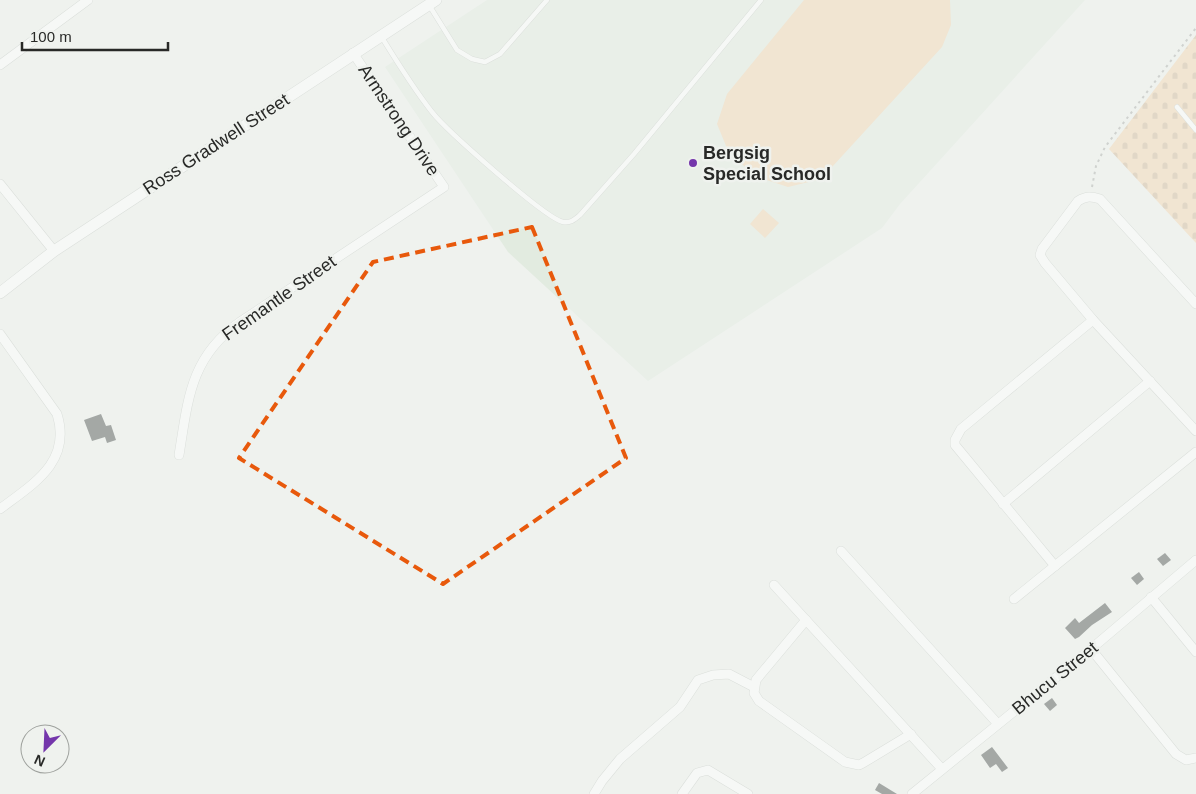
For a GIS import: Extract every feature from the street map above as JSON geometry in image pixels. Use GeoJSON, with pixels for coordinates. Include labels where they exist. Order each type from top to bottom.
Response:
{"type":"FeatureCollection","features":[{"type":"Feature","properties":{"kind":"street"},"geometry":{"type":"LineString","coordinates":[[0,65],[82,2]]}},
{"type":"Feature","properties":{"kind":"street","name":"Ross Gradwell Street"},"geometry":{"type":"LineString","coordinates":[[0,293],[54,251],[433,3]]}},
{"type":"Feature","properties":{"kind":"street","name":"Armstrong Drive"},"geometry":{"type":"LineString","coordinates":[[354,53],[444,187]]}},
{"type":"Feature","properties":{"kind":"street"},"geometry":{"type":"LineString","coordinates":[[0,184],[54,251]]}},
{"type":"Feature","properties":{"kind":"street","name":"Fremantle Street"},"geometry":{"type":"LineString","coordinates":[[179,455],[192,386],[199,367],[217,341],[240,322],[444,187]]}},
{"type":"Feature","properties":{"kind":"street"},"geometry":{"type":"LineString","coordinates":[[1196,304],[1100,199],[1091,196],[1084,197],[1078,201],[1045,242],[1040,255],[1044,263],[1093,320],[1196,431]]}},
{"type":"Feature","properties":{"kind":"street"},"geometry":{"type":"LineString","coordinates":[[1055,566],[955,445],[961,429],[1093,320]]}},
{"type":"Feature","properties":{"kind":"street"},"geometry":{"type":"LineString","coordinates":[[0,334],[57,414],[61,426],[58,451],[46,472],[0,509]]}},
{"type":"Feature","properties":{"kind":"street"},"geometry":{"type":"LineString","coordinates":[[1003,504],[1150,381]]}},
{"type":"Feature","properties":{"kind":"street"},"geometry":{"type":"LineString","coordinates":[[1014,599],[1196,452]]}},
{"type":"Feature","properties":{"kind":"street"},"geometry":{"type":"LineString","coordinates":[[841,551],[998,724]]}},
{"type":"Feature","properties":{"kind":"street","name":"Bhucu Street"},"geometry":{"type":"LineString","coordinates":[[912,794],[1091,649],[1196,560]]}},
{"type":"Feature","properties":{"kind":"street"},"geometry":{"type":"LineString","coordinates":[[774,584],[942,769]]}},
{"type":"Feature","properties":{"kind":"street"},"geometry":{"type":"LineString","coordinates":[[1151,597],[1196,652]]}},
{"type":"Feature","properties":{"kind":"street"},"geometry":{"type":"LineString","coordinates":[[806,620],[756,680],[754,693],[759,701],[846,762],[852,764],[859,765],[864,763],[911,734]]}},
{"type":"Feature","properties":{"kind":"street"},"geometry":{"type":"LineString","coordinates":[[1091,649],[1176,754],[1186,760],[1196,758]]}},
{"type":"Feature","properties":{"kind":"street"},"geometry":{"type":"LineString","coordinates":[[594,794],[620,759],[680,707],[698,680],[713,675],[729,674],[754,687]]}},
{"type":"Feature","properties":{"kind":"street"},"geometry":{"type":"LineString","coordinates":[[682,794],[697,773],[708,770],[748,794]]}},
{"type":"Feature","properties":{"kind":"lane"},"geometry":{"type":"LineString","coordinates":[[433,3],[457,50],[472,59],[485,62],[500,54],[547,0]]}},
{"type":"Feature","properties":{"kind":"lane"},"geometry":{"type":"LineString","coordinates":[[380,36],[439,121],[533,203],[556,219],[572,222],[634,154],[761,0]]}},
{"type":"Feature","properties":{"kind":"lane"},"geometry":{"type":"LineString","coordinates":[[1177,107],[1196,130]]}},
{"type":"Feature","properties":{"kind":"path"},"geometry":{"type":"LineString","coordinates":[[1091,196],[1096,166],[1105,148],[1196,28]]}},
{"type":"Feature","properties":{"kind":"highlighted area"},"geometry":{"type":"Polygon","coordinates":[[[532,227],[626,458],[443,584],[239,458],[373,262],[532,227]]]}},
{"type":"Feature","properties":{"kind":"shaded area","name":"Bergsig Special School"},"geometry":{"type":"Polygon","coordinates":[[[487,0],[1085,0],[900,204],[882,228],[648,381],[508,252],[385,67],[487,0]]]}},
{"type":"Feature","properties":{"kind":"green space"},"geometry":{"type":"Polygon","coordinates":[[[804,0],[950,0],[951,25],[942,47],[821,179],[788,187],[757,177],[729,153],[717,124],[727,94],[804,0]]]}},
{"type":"Feature","properties":{"kind":"green space"},"geometry":{"type":"Polygon","coordinates":[[[1196,35],[1196,243],[1109,149],[1196,35]]]}},
{"type":"Feature","properties":{"kind":"green space"},"geometry":{"type":"Polygon","coordinates":[[[763,209],[779,223],[765,238],[750,224],[763,209]]]}},
{"type":"Feature","properties":{"kind":"building"},"geometry":{"type":"Polygon","coordinates":[[[101,414],[106,426],[111,425],[116,440],[107,443],[105,437],[92,441],[84,420],[101,414]]]}},
{"type":"Feature","properties":{"kind":"building"},"geometry":{"type":"Polygon","coordinates":[[[1165,553],[1171,560],[1163,566],[1157,559],[1165,553]]]}},
{"type":"Feature","properties":{"kind":"building"},"geometry":{"type":"Polygon","coordinates":[[[1139,572],[1144,579],[1137,585],[1131,578],[1139,572]]]}},
{"type":"Feature","properties":{"kind":"building"},"geometry":{"type":"Polygon","coordinates":[[[1105,603],[1112,612],[1092,625],[1079,637],[1075,639],[1065,628],[1075,618],[1079,623],[1105,603]]]}},
{"type":"Feature","properties":{"kind":"building"},"geometry":{"type":"Polygon","coordinates":[[[1052,698],[1057,705],[1050,711],[1044,704],[1052,698]]]}},
{"type":"Feature","properties":{"kind":"building"},"geometry":{"type":"Polygon","coordinates":[[[992,747],[1008,768],[1002,772],[996,764],[990,768],[981,755],[992,747]]]}},
{"type":"Feature","properties":{"kind":"building"},"geometry":{"type":"Polygon","coordinates":[[[879,783],[897,794],[882,794],[875,790],[879,783]]]}},
{"type":"Feature","properties":{"kind":"place","name":"Bergsig Special School"},"geometry":{"type":"Point","coordinates":[693,163]}}]}
